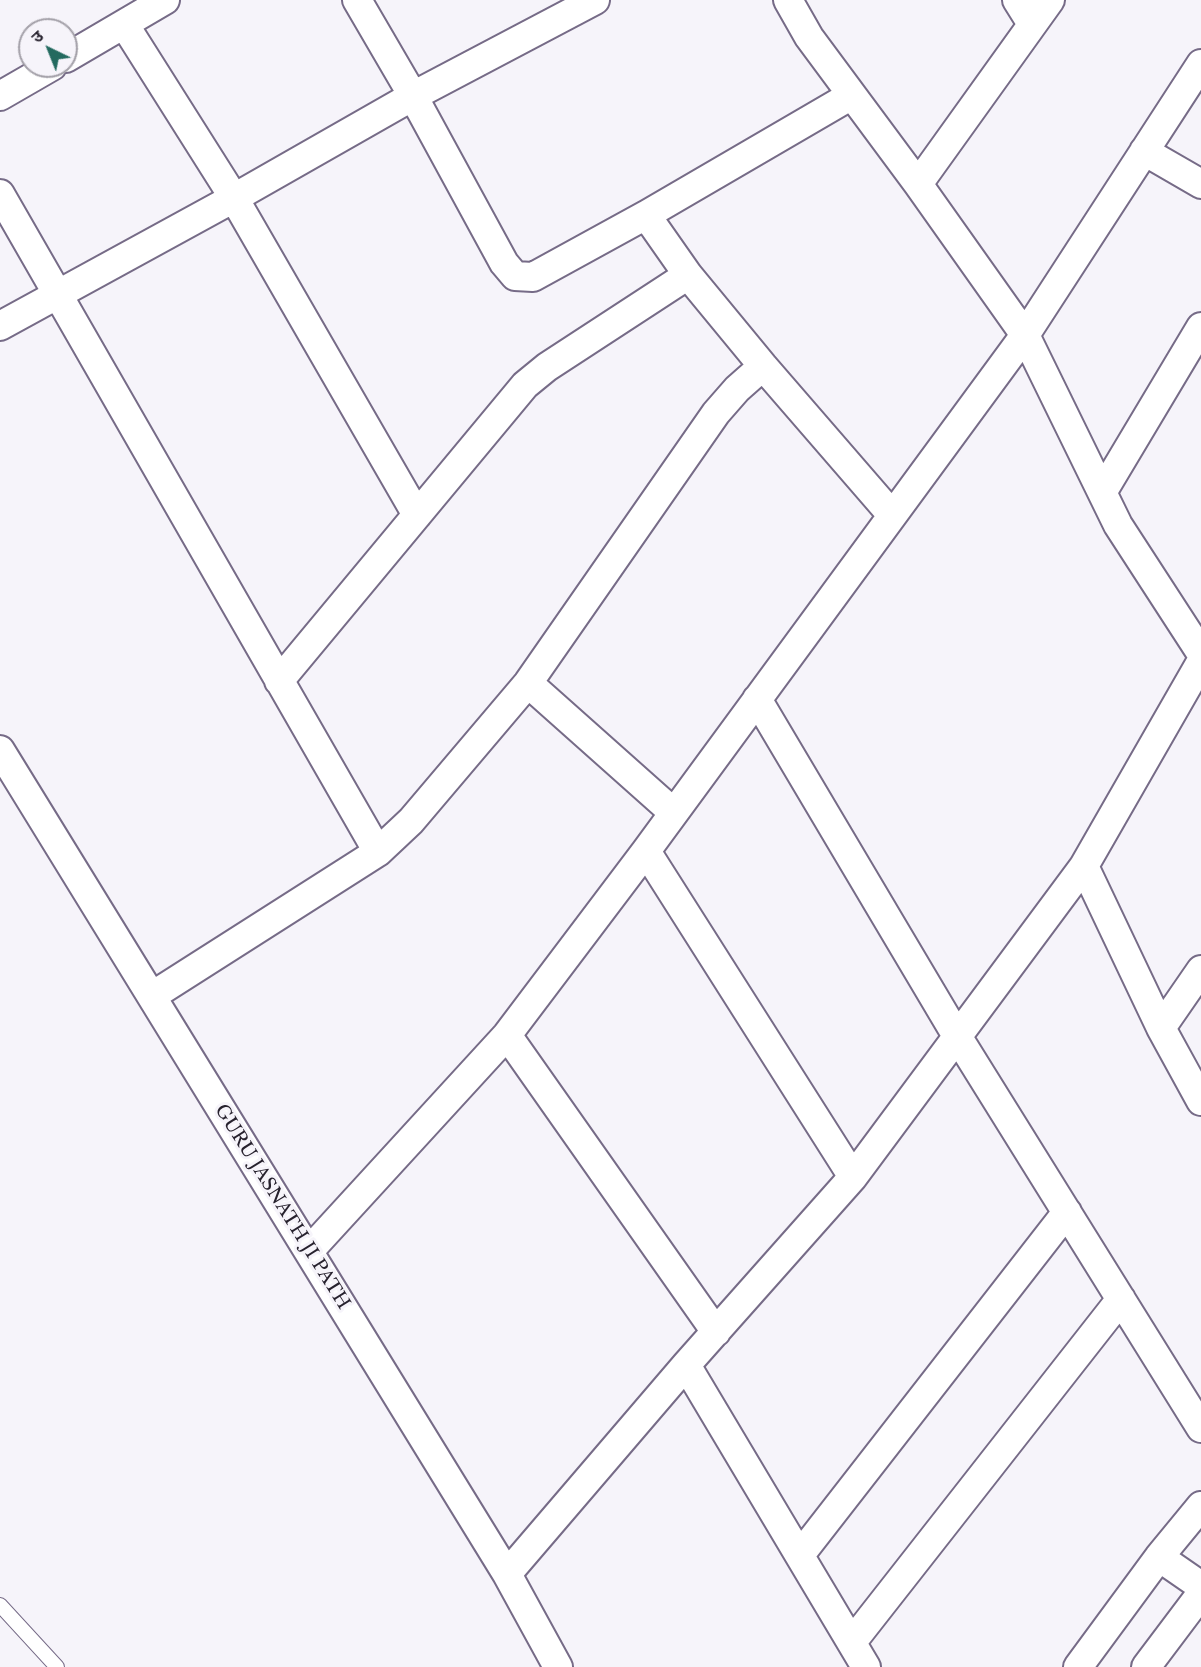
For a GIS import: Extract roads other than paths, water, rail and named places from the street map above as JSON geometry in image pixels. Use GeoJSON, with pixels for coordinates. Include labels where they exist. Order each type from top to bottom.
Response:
{"type":"FeatureCollection","features":[{"type":"Feature","properties":{"kind":"street"},"geometry":{"type":"LineString","coordinates":[[78,51],[165,0]]}},
{"type":"Feature","properties":{"kind":"street"},"geometry":{"type":"LineString","coordinates":[[357,0],[413,96],[504,263],[515,276],[533,277],[646,215],[852,95]]}},
{"type":"Feature","properties":{"kind":"street"},"geometry":{"type":"LineString","coordinates":[[788,0],[809,37],[918,184],[1025,335],[1118,525],[1201,653]]}},
{"type":"Feature","properties":{"kind":"street"},"geometry":{"type":"LineString","coordinates":[[1017,0],[1032,24]]}},
{"type":"Feature","properties":{"kind":"street"},"geometry":{"type":"LineString","coordinates":[[918,184],[1050,0]]}},
{"type":"Feature","properties":{"kind":"street"},"geometry":{"type":"LineString","coordinates":[[0,326],[582,3]]}},
{"type":"Feature","properties":{"kind":"street"},"geometry":{"type":"LineString","coordinates":[[124,24],[234,198],[417,515]]}},
{"type":"Feature","properties":{"kind":"street"},"geometry":{"type":"LineString","coordinates":[[309,1251],[507,1035],[646,851],[1025,335],[1201,64]]}},
{"type":"Feature","properties":{"kind":"street"},"geometry":{"type":"LineString","coordinates":[[0,96],[31,78]]}},
{"type":"Feature","properties":{"kind":"street"},"geometry":{"type":"LineString","coordinates":[[1144,151],[1201,184]]}},
{"type":"Feature","properties":{"kind":"street"},"geometry":{"type":"LineString","coordinates":[[0,194],[378,852]]}},
{"type":"Feature","properties":{"kind":"street"},"geometry":{"type":"LineString","coordinates":[[646,215],[688,275],[892,515]]}},
{"type":"Feature","properties":{"kind":"street"},"geometry":{"type":"LineString","coordinates":[[279,681],[525,385],[547,367],[688,275]]}},
{"type":"Feature","properties":{"kind":"street"},"geometry":{"type":"LineString","coordinates":[[1102,491],[1201,327]]}},
{"type":"Feature","properties":{"kind":"street"},"geometry":{"type":"LineString","coordinates":[[152,996],[378,852],[411,821],[528,683],[716,413],[737,388],[763,366]]}},
{"type":"Feature","properties":{"kind":"street"},"geometry":{"type":"LineString","coordinates":[[507,1574],[686,1365],[853,1176],[1084,866],[1201,662]]}},
{"type":"Feature","properties":{"kind":"street"},"geometry":{"type":"LineString","coordinates":[[528,683],[674,813]]}},
{"type":"Feature","properties":{"kind":"street"},"geometry":{"type":"LineString","coordinates":[[757,699],[957,1036],[1201,1428]]}},
{"type":"Feature","properties":{"kind":"street","name":"GURU JASNATH JI PATH"},"geometry":{"type":"LineString","coordinates":[[0,750],[507,1574],[558,1667]]}},
{"type":"Feature","properties":{"kind":"street"},"geometry":{"type":"LineString","coordinates":[[646,851],[853,1176]]}},
{"type":"Feature","properties":{"kind":"street"},"geometry":{"type":"LineString","coordinates":[[1084,866],[1161,1028],[1201,1101]]}},
{"type":"Feature","properties":{"kind":"street"},"geometry":{"type":"LineString","coordinates":[[1161,1028],[1201,970]]}},
{"type":"Feature","properties":{"kind":"street"},"geometry":{"type":"LineString","coordinates":[[507,1035],[716,1332]]}},
{"type":"Feature","properties":{"kind":"street"},"geometry":{"type":"LineString","coordinates":[[800,1555],[1067,1212]]}},
{"type":"Feature","properties":{"kind":"street"},"geometry":{"type":"LineString","coordinates":[[852,1642],[1121,1299]]}},
{"type":"Feature","properties":{"kind":"street"},"geometry":{"type":"LineString","coordinates":[[686,1365],[866,1667]]}},
{"type":"Feature","properties":{"kind":"street"},"geometry":{"type":"LineString","coordinates":[[1078,1667],[1201,1506]]}},
{"type":"Feature","properties":{"kind":"street"},"geometry":{"type":"LineString","coordinates":[[1160,1557],[1201,1586]]}},
{"type":"Feature","properties":{"kind":"street"},"geometry":{"type":"LineString","coordinates":[[1146,1667],[1201,1594]]}},
{"type":"Feature","properties":{"kind":"lane"},"geometry":{"type":"LineString","coordinates":[[0,1605],[57,1667]]}}]}
